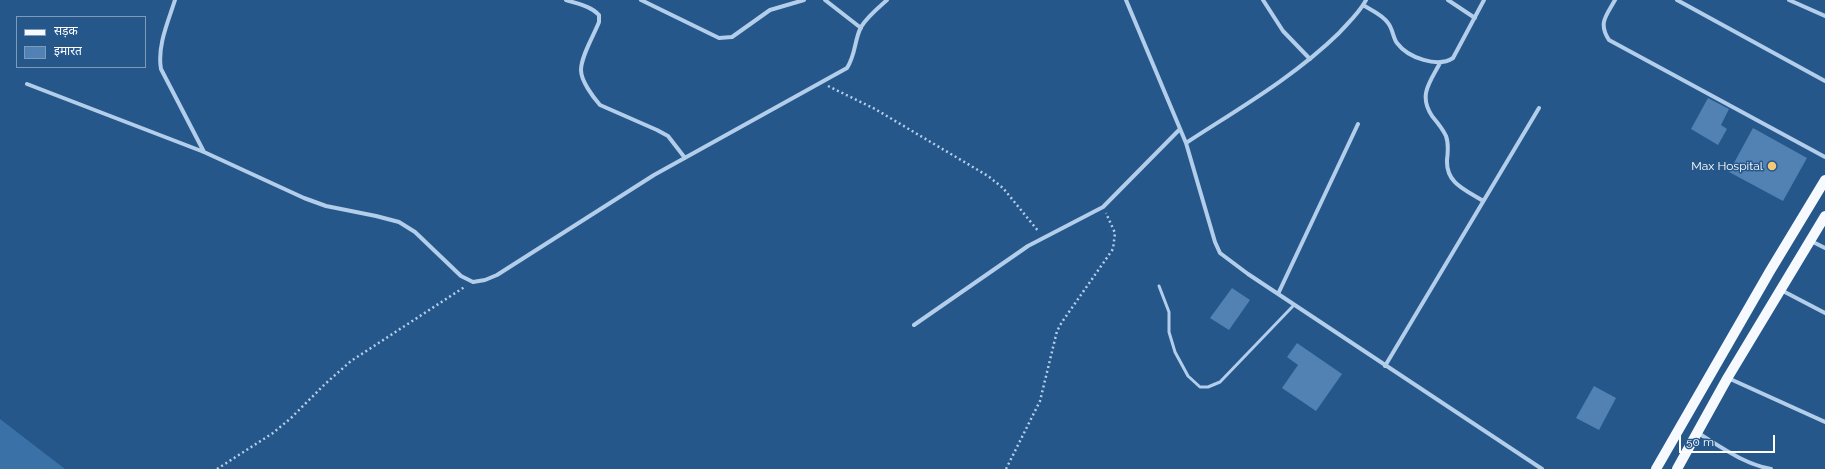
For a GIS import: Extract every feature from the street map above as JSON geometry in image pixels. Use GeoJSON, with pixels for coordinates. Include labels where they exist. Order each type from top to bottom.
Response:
{"type":"FeatureCollection","features":[{"type":"Feature","properties":{"kind":"main road"},"geometry":{"type":"LineString","coordinates":[[1656,469],[1825,180]]}},
{"type":"Feature","properties":{"kind":"main road"},"geometry":{"type":"LineString","coordinates":[[1677,469],[1728,377],[1825,216]]}},
{"type":"Feature","properties":{"kind":"main road"},"geometry":{"type":"LineString","coordinates":[[1778,258],[1794,267]]}},
{"type":"Feature","properties":{"kind":"street"},"geometry":{"type":"LineString","coordinates":[[175,0],[161,46],[159,58],[161,69],[204,152]]}},
{"type":"Feature","properties":{"kind":"street"},"geometry":{"type":"LineString","coordinates":[[566,0],[595,10],[599,15],[599,22],[581,70],[583,79],[594,98],[600,105],[668,136],[685,158]]}},
{"type":"Feature","properties":{"kind":"street"},"geometry":{"type":"LineString","coordinates":[[641,0],[719,38],[725,39],[732,37],[770,10],[804,0]]}},
{"type":"Feature","properties":{"kind":"street"},"geometry":{"type":"LineString","coordinates":[[825,0],[861,28]]}},
{"type":"Feature","properties":{"kind":"street"},"geometry":{"type":"LineString","coordinates":[[27,84],[204,152],[311,201],[326,206],[399,222],[415,232],[461,276],[473,282],[485,280],[497,275],[654,175],[847,68],[853,58],[861,28],[868,18],[887,0]]}},
{"type":"Feature","properties":{"kind":"street"},"geometry":{"type":"LineString","coordinates":[[1126,0],[1186,143],[1215,242],[1220,253],[1294,305],[1542,469]]}},
{"type":"Feature","properties":{"kind":"street"},"geometry":{"type":"LineString","coordinates":[[1263,0],[1283,31],[1310,59]]}},
{"type":"Feature","properties":{"kind":"street"},"geometry":{"type":"LineString","coordinates":[[1448,0],[1475,18]]}},
{"type":"Feature","properties":{"kind":"street"},"geometry":{"type":"LineString","coordinates":[[1186,143],[1248,103],[1310,59],[1346,25],[1365,2],[1388,23],[1396,42],[1401,48],[1417,57],[1440,63],[1447,62],[1453,58],[1484,0]]}},
{"type":"Feature","properties":{"kind":"street"},"geometry":{"type":"LineString","coordinates":[[1615,0],[1604,20],[1603,31],[1609,40],[1825,157]]}},
{"type":"Feature","properties":{"kind":"street"},"geometry":{"type":"LineString","coordinates":[[1677,0],[1825,82]]}},
{"type":"Feature","properties":{"kind":"street"},"geometry":{"type":"LineString","coordinates":[[1789,0],[1825,16]]}},
{"type":"Feature","properties":{"kind":"street"},"geometry":{"type":"LineString","coordinates":[[1440,63],[1425,93],[1424,101],[1426,108],[1446,135],[1448,143],[1447,167],[1451,180],[1483,201]]}},
{"type":"Feature","properties":{"kind":"street"},"geometry":{"type":"LineString","coordinates":[[1385,366],[1539,108]]}},
{"type":"Feature","properties":{"kind":"street"},"geometry":{"type":"LineString","coordinates":[[1278,294],[1358,124]]}},
{"type":"Feature","properties":{"kind":"street"},"geometry":{"type":"LineString","coordinates":[[914,325],[1043,237],[1057,232],[1103,207],[1180,129]]}},
{"type":"Feature","properties":{"kind":"street"},"geometry":{"type":"LineString","coordinates":[[1811,240],[1825,248]]}},
{"type":"Feature","properties":{"kind":"street"},"geometry":{"type":"LineString","coordinates":[[1780,289],[1825,314]]}},
{"type":"Feature","properties":{"kind":"street"},"geometry":{"type":"LineString","coordinates":[[1728,377],[1825,422]]}},
{"type":"Feature","properties":{"kind":"street"},"geometry":{"type":"LineString","coordinates":[[1697,433],[1744,460],[1771,469]]}},
{"type":"Feature","properties":{"kind":"lane"},"geometry":{"type":"LineString","coordinates":[[1159,286],[1168,308],[1169,332],[1175,352],[1188,376],[1200,387],[1208,387],[1220,382],[1294,305]]}},
{"type":"Feature","properties":{"kind":"path"},"geometry":{"type":"LineString","coordinates":[[821,82],[875,109],[988,176],[1003,188],[1043,237]]}},
{"type":"Feature","properties":{"kind":"path"},"geometry":{"type":"LineString","coordinates":[[1006,469],[1040,401],[1057,331],[1113,249],[1115,233],[1103,207]]}},
{"type":"Feature","properties":{"kind":"path"},"geometry":{"type":"LineString","coordinates":[[217,469],[273,433],[291,418],[350,361],[473,282]]}},
{"type":"Feature","properties":{"kind":"shaded area"},"geometry":{"type":"Polygon","coordinates":[[[0,419],[65,469],[0,469],[0,419]]]}},
{"type":"Feature","properties":{"kind":"building"},"geometry":{"type":"Polygon","coordinates":[[[1708,98],[1729,109],[1721,125],[1727,129],[1718,145],[1691,129],[1708,98]]]}},
{"type":"Feature","properties":{"kind":"building"},"geometry":{"type":"Polygon","coordinates":[[[1753,128],[1807,158],[1783,201],[1729,172],[1753,128]]]}},
{"type":"Feature","properties":{"kind":"building"},"geometry":{"type":"Polygon","coordinates":[[[1232,288],[1250,300],[1229,330],[1210,318],[1232,288]]]}},
{"type":"Feature","properties":{"kind":"building"},"geometry":{"type":"Polygon","coordinates":[[[1297,343],[1342,374],[1316,411],[1282,388],[1298,365],[1287,357],[1297,343]]]}},
{"type":"Feature","properties":{"kind":"building"},"geometry":{"type":"Polygon","coordinates":[[[1594,386],[1616,398],[1599,430],[1576,418],[1594,386]]]}},
{"type":"Feature","properties":{"kind":"place","name":"Max Hospital"},"geometry":{"type":"Point","coordinates":[1772,166]}}]}
